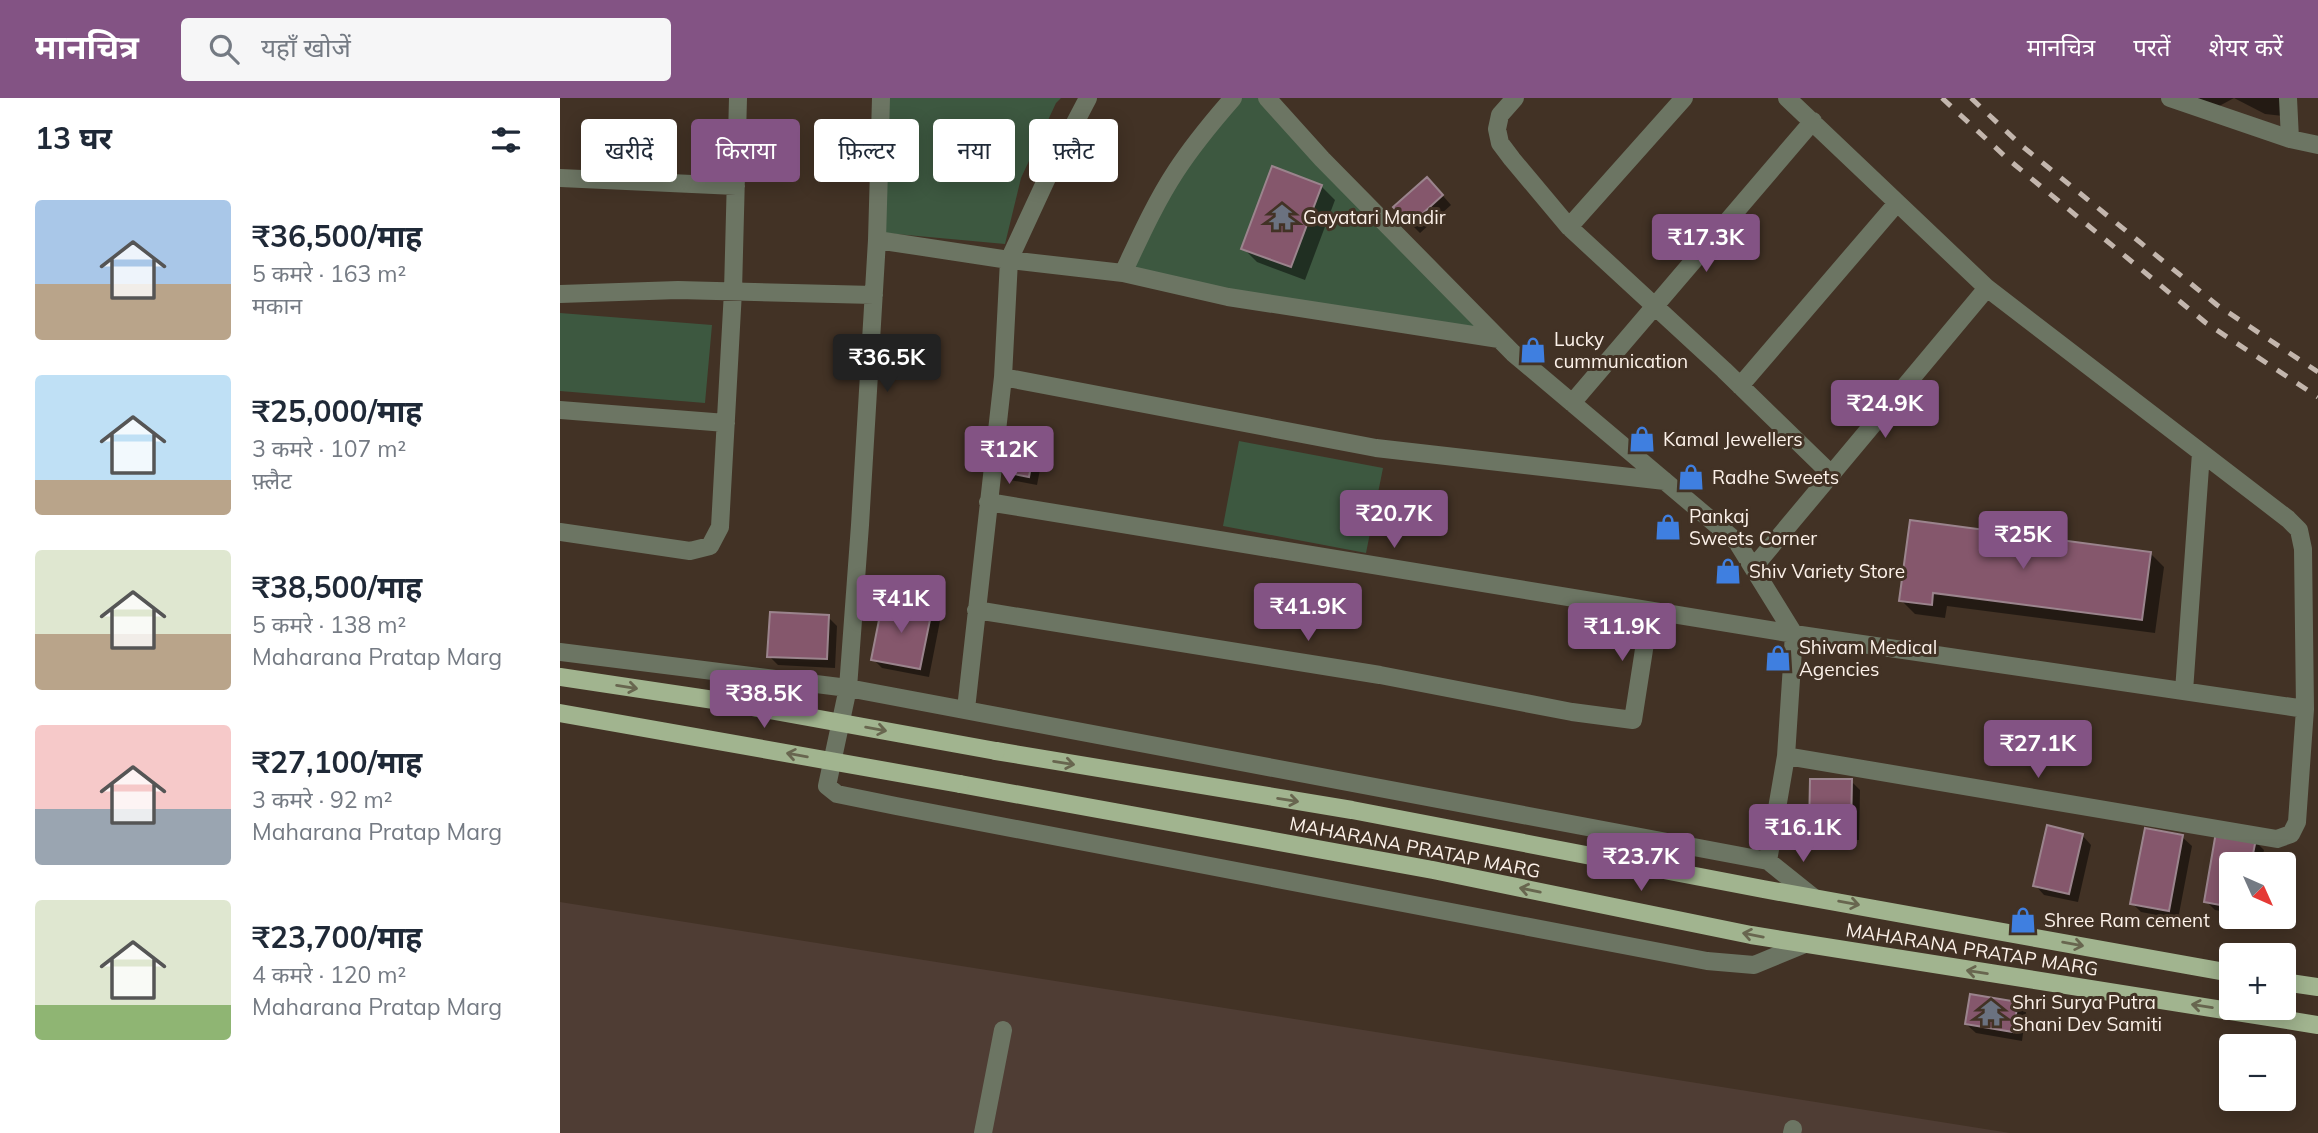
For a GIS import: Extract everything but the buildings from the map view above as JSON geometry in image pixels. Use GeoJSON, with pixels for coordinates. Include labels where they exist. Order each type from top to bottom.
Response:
{"type":"FeatureCollection","features":[{"type":"Feature","properties":{"kind":"main road","name":"MAHARANA PRATAP MARG"},"geometry":{"type":"LineString","coordinates":[[560,677],[714,700],[996,751],[1352,810],[2219,971]]}},
{"type":"Feature","properties":{"kind":"main road","name":"MAHARANA PRATAP MARG"},"geometry":{"type":"LineString","coordinates":[[560,713],[1433,870],[1805,944],[2318,1025]]}},
{"type":"Feature","properties":{"kind":"main road"},"geometry":{"type":"LineString","coordinates":[[2296,984],[2318,987]]}},
{"type":"Feature","properties":{"kind":"street"},"geometry":{"type":"LineString","coordinates":[[560,532],[690,551],[709,546],[720,527],[733,291],[738,98]]}},
{"type":"Feature","properties":{"kind":"street"},"geometry":{"type":"LineString","coordinates":[[881,98],[874,295],[848,688],[827,786],[837,794],[1707,961],[1754,965],[1805,944]]}},
{"type":"Feature","properties":{"kind":"street"},"geometry":{"type":"LineString","coordinates":[[966,709],[1003,377],[1009,260],[1088,98]]}},
{"type":"Feature","properties":{"kind":"street"},"geometry":{"type":"LineString","coordinates":[[1123,273],[1174,174],[1199,137],[1233,98]]}},
{"type":"Feature","properties":{"kind":"street"},"geometry":{"type":"LineString","coordinates":[[1267,98],[1322,159],[1499,339],[1737,542],[1794,634],[1786,756],[1768,861]]}},
{"type":"Feature","properties":{"kind":"street"},"geometry":{"type":"LineString","coordinates":[[1515,98],[1500,115],[1497,128],[1500,143],[1569,227],[1831,474]]}},
{"type":"Feature","properties":{"kind":"street"},"geometry":{"type":"LineString","coordinates":[[1569,227],[1684,98]]}},
{"type":"Feature","properties":{"kind":"street"},"geometry":{"type":"LineString","coordinates":[[1786,756],[2277,839],[2291,834],[2297,822],[2305,709],[2303,549],[2299,530],[1987,288],[1787,98]]}},
{"type":"Feature","properties":{"kind":"street"},"geometry":{"type":"LineString","coordinates":[[2170,98],[2290,139],[2318,145]]}},
{"type":"Feature","properties":{"kind":"street"},"geometry":{"type":"LineString","coordinates":[[2288,98],[2290,139]]}},
{"type":"Feature","properties":{"kind":"street"},"geometry":{"type":"LineString","coordinates":[[1572,403],[1813,121]]}},
{"type":"Feature","properties":{"kind":"street"},"geometry":{"type":"LineString","coordinates":[[560,178],[736,186]]}},
{"type":"Feature","properties":{"kind":"street"},"geometry":{"type":"LineString","coordinates":[[1740,386],[1897,203]]}},
{"type":"Feature","properties":{"kind":"street"},"geometry":{"type":"LineString","coordinates":[[877,240],[1009,260],[1123,273],[1228,298],[1499,339]]}},
{"type":"Feature","properties":{"kind":"street"},"geometry":{"type":"LineString","coordinates":[[1753,568],[1987,288]]}},
{"type":"Feature","properties":{"kind":"street"},"geometry":{"type":"LineString","coordinates":[[560,295],[678,290],[874,295]]}},
{"type":"Feature","properties":{"kind":"street"},"geometry":{"type":"LineString","coordinates":[[1003,377],[1376,448],[1665,481]]}},
{"type":"Feature","properties":{"kind":"street"},"geometry":{"type":"LineString","coordinates":[[560,410],[726,423]]}},
{"type":"Feature","properties":{"kind":"street"},"geometry":{"type":"LineString","coordinates":[[2184,691],[2201,453]]}},
{"type":"Feature","properties":{"kind":"street"},"geometry":{"type":"LineString","coordinates":[[988,502],[1794,634],[2305,709]]}},
{"type":"Feature","properties":{"kind":"street"},"geometry":{"type":"LineString","coordinates":[[976,610],[1380,675],[1572,712],[1633,720],[1650,611]]}},
{"type":"Feature","properties":{"kind":"street"},"geometry":{"type":"LineString","coordinates":[[560,652],[848,688],[1768,861],[1813,897]]}},
{"type":"Feature","properties":{"kind":"street"},"geometry":{"type":"LineString","coordinates":[[982,1133],[1003,1030]]}},
{"type":"Feature","properties":{"kind":"shaded area"},"geometry":{"type":"Polygon","coordinates":[[[560,902],[2010,1133],[560,1133],[560,902]]]}},
{"type":"Feature","properties":{"kind":"green space"},"geometry":{"type":"Polygon","coordinates":[[[888,98],[1061,98],[1049,119],[1029,119],[1029,161],[1021,178],[1005,244],[885,233],[886,182],[919,182],[919,119],[888,119],[888,98]]]}},
{"type":"Feature","properties":{"kind":"green space"},"geometry":{"type":"Polygon","coordinates":[[[1233,98],[1267,98],[1499,339],[1123,273],[1149,219],[1233,98]]]}},
{"type":"Feature","properties":{"kind":"green space"},"geometry":{"type":"Polygon","coordinates":[[[560,313],[712,325],[705,403],[560,391],[560,313]]]}},
{"type":"Feature","properties":{"kind":"green space"},"geometry":{"type":"Polygon","coordinates":[[[1239,441],[1383,468],[1366,553],[1223,526],[1239,441]]]}},
{"type":"Feature","properties":{"kind":"railway"},"geometry":{"type":"LineString","coordinates":[[1942,98],[2009,160],[2206,323],[2318,397]]}},
{"type":"Feature","properties":{"kind":"railway"},"geometry":{"type":"LineString","coordinates":[[1971,98],[2022,146],[2217,305],[2318,372]]}},
{"type":"Feature","properties":{"kind":"place","name":"Gayatari Mandir"},"geometry":{"type":"Point","coordinates":[1282,217]}},
{"type":"Feature","properties":{"kind":"place","name":"Lucky cummunication"},"geometry":{"type":"Point","coordinates":[1533,350]}},
{"type":"Feature","properties":{"kind":"place","name":"Kamal Jewellers"},"geometry":{"type":"Point","coordinates":[1642,439]}},
{"type":"Feature","properties":{"kind":"place","name":"Radhe Sweets"},"geometry":{"type":"Point","coordinates":[1691,477]}},
{"type":"Feature","properties":{"kind":"place","name":"Pankaj Sweets Corner"},"geometry":{"type":"Point","coordinates":[1668,527]}},
{"type":"Feature","properties":{"kind":"place","name":"Shiv Variety Store"},"geometry":{"type":"Point","coordinates":[1728,571]}},
{"type":"Feature","properties":{"kind":"place","name":"Shivam Medical Agencies"},"geometry":{"type":"Point","coordinates":[1778,658]}},
{"type":"Feature","properties":{"kind":"place","name":"Shree Ram cement"},"geometry":{"type":"Point","coordinates":[2023,920]}},
{"type":"Feature","properties":{"kind":"place","name":"Shri Surya Putra Shani Dev Samiti"},"geometry":{"type":"Point","coordinates":[1991,1013]}}]}
